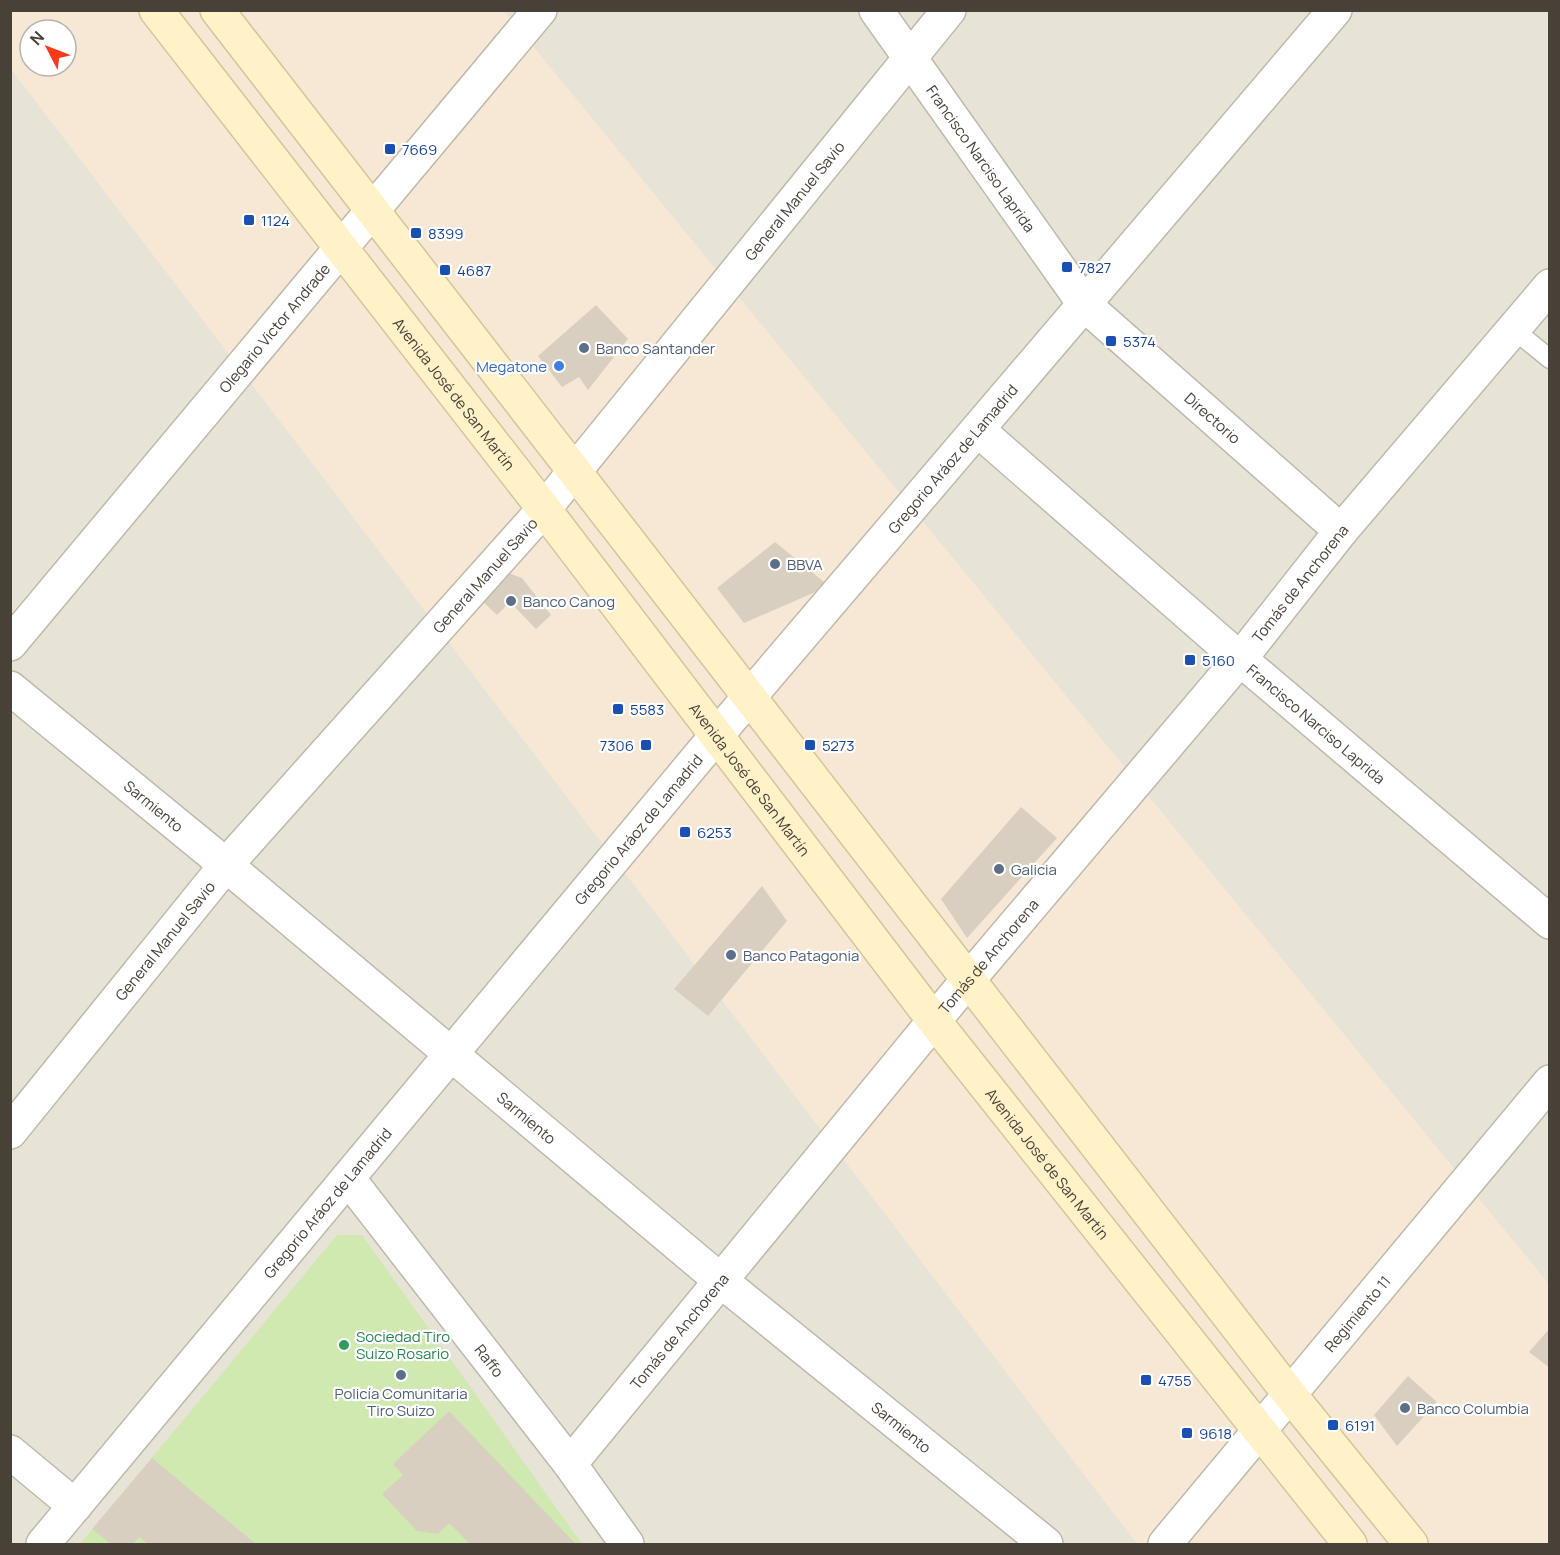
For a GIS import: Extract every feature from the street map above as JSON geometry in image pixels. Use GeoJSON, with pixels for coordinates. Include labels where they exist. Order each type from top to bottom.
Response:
{"type":"FeatureCollection","features":[{"type":"Feature","properties":{"kind":"main road","name":"Avenida José de San Martín"},"geometry":{"type":"LineString","coordinates":[[156,10],[544,509],[935,1022],[1350,1545]]}},
{"type":"Feature","properties":{"kind":"main road"},"geometry":{"type":"LineString","coordinates":[[217,10],[1291,1396],[1411,1545]]}},
{"type":"Feature","properties":{"kind":"street","name":"Olegario Victor Andrade"},"geometry":{"type":"LineString","coordinates":[[10,644],[540,10]]}},
{"type":"Feature","properties":{"kind":"street","name":"Francisco Narciso Laprida"},"geometry":{"type":"LineString","coordinates":[[876,10],[1084,305]]}},
{"type":"Feature","properties":{"kind":"street","name":"General Manuel Savio"},"geometry":{"type":"LineString","coordinates":[[10,1132],[226,865],[544,509],[949,10]]}},
{"type":"Feature","properties":{"kind":"street","name":"Gregorio Aráoz de Lamadrid"},"geometry":{"type":"LineString","coordinates":[[43,1545],[716,736],[1335,10]]}},
{"type":"Feature","properties":{"kind":"street","name":"Tomás de Anchorena"},"geometry":{"type":"LineString","coordinates":[[570,1464],[969,979],[1240,659],[1341,531],[1550,286]]}},
{"type":"Feature","properties":{"kind":"street","name":"Directorio"},"geometry":{"type":"LineString","coordinates":[[1084,305],[1341,531]]}},
{"type":"Feature","properties":{"kind":"street","name":"Francisco Narciso Laprida"},"geometry":{"type":"LineString","coordinates":[[978,430],[1240,659],[1550,922]]}},
{"type":"Feature","properties":{"kind":"street","name":"Sarmiento"},"geometry":{"type":"LineString","coordinates":[[10,688],[226,865],[720,1280],[1046,1545]]}},
{"type":"Feature","properties":{"kind":"street","name":"Regimiento 11"},"geometry":{"type":"LineString","coordinates":[[1165,1545],[1550,1083]]}},
{"type":"Feature","properties":{"kind":"street","name":"Raffo"},"geometry":{"type":"LineString","coordinates":[[348,1178],[570,1464],[627,1545]]}},
{"type":"Feature","properties":{"kind":"street"},"geometry":{"type":"LineString","coordinates":[[10,1452],[75,1506]]}},
{"type":"Feature","properties":{"kind":"lane"},"geometry":{"type":"LineString","coordinates":[[1513,329],[1550,359]]}},
{"type":"Feature","properties":{"kind":"shaded area"},"geometry":{"type":"Polygon","coordinates":[[[11,11],[1549,11],[1549,1544],[11,1544],[11,11]]]}},
{"type":"Feature","properties":{"kind":"shaded area"},"geometry":{"type":"Polygon","coordinates":[[[11,11],[504,11],[1549,1284],[1549,1544],[1137,1544],[11,69],[11,11]]]}},
{"type":"Feature","properties":{"kind":"green space","name":"Sociedad Tiro Suizo Rosario"},"geometry":{"type":"Polygon","coordinates":[[[337,1235],[362,1235],[582,1544],[80,1544],[337,1235]]]}},
{"type":"Feature","properties":{"kind":"building","name":"Banco Santander"},"geometry":{"type":"Polygon","coordinates":[[[596,305],[628,339],[588,390],[579,377],[562,387],[538,356],[596,305]]]}},
{"type":"Feature","properties":{"kind":"building","name":"BBVA"},"geometry":{"type":"Polygon","coordinates":[[[775,542],[829,586],[744,623],[717,588],[775,542]]]}},
{"type":"Feature","properties":{"kind":"building","name":"Banco Canog"},"geometry":{"type":"Polygon","coordinates":[[[505,572],[522,578],[551,615],[536,629],[510,602],[497,615],[480,599],[505,572]]]}},
{"type":"Feature","properties":{"kind":"building","name":"Galicia"},"geometry":{"type":"Polygon","coordinates":[[[1021,807],[1057,838],[967,938],[941,899],[1021,807]]]}},
{"type":"Feature","properties":{"kind":"building","name":"Banco Patagonia"},"geometry":{"type":"Polygon","coordinates":[[[762,886],[787,921],[708,1016],[674,989],[762,886]]]}},
{"type":"Feature","properties":{"kind":"building"},"geometry":{"type":"Polygon","coordinates":[[[1550,1328],[1550,1368],[1529,1352],[1550,1328]]]}},
{"type":"Feature","properties":{"kind":"building","name":"Banco Columbia"},"geometry":{"type":"Polygon","coordinates":[[[1408,1376],[1437,1402],[1397,1446],[1374,1415],[1408,1376]]]}},
{"type":"Feature","properties":{"kind":"building"},"geometry":{"type":"Polygon","coordinates":[[[449,1411],[576,1544],[470,1544],[449,1523],[438,1534],[417,1531],[382,1494],[403,1475],[393,1464],[449,1411]]]}},
{"type":"Feature","properties":{"kind":"building"},"geometry":{"type":"Polygon","coordinates":[[[152,1458],[256,1544],[148,1544],[139,1537],[133,1544],[111,1544],[92,1529],[152,1458]]]}},
{"type":"Feature","properties":{"kind":"place","name":"7669"},"geometry":{"type":"Point","coordinates":[390,149]}},
{"type":"Feature","properties":{"kind":"place","name":"1124"},"geometry":{"type":"Point","coordinates":[249,220]}},
{"type":"Feature","properties":{"kind":"place","name":"8399"},"geometry":{"type":"Point","coordinates":[416,233]}},
{"type":"Feature","properties":{"kind":"place","name":"7827"},"geometry":{"type":"Point","coordinates":[1067,267]}},
{"type":"Feature","properties":{"kind":"place","name":"4687"},"geometry":{"type":"Point","coordinates":[445,270]}},
{"type":"Feature","properties":{"kind":"place","name":"5374"},"geometry":{"type":"Point","coordinates":[1111,341]}},
{"type":"Feature","properties":{"kind":"place","name":"Banco Santander"},"geometry":{"type":"Point","coordinates":[584,348]}},
{"type":"Feature","properties":{"kind":"place","name":"Megatone"},"geometry":{"type":"Point","coordinates":[559,366]}},
{"type":"Feature","properties":{"kind":"place","name":"BBVA"},"geometry":{"type":"Point","coordinates":[775,564]}},
{"type":"Feature","properties":{"kind":"place","name":"Banco Canog"},"geometry":{"type":"Point","coordinates":[511,601]}},
{"type":"Feature","properties":{"kind":"place","name":"5160"},"geometry":{"type":"Point","coordinates":[1190,660]}},
{"type":"Feature","properties":{"kind":"place","name":"5583"},"geometry":{"type":"Point","coordinates":[618,709]}},
{"type":"Feature","properties":{"kind":"place","name":"7306"},"geometry":{"type":"Point","coordinates":[646,745]}},
{"type":"Feature","properties":{"kind":"place","name":"5273"},"geometry":{"type":"Point","coordinates":[810,745]}},
{"type":"Feature","properties":{"kind":"place","name":"6253"},"geometry":{"type":"Point","coordinates":[685,832]}},
{"type":"Feature","properties":{"kind":"place","name":"Galicia"},"geometry":{"type":"Point","coordinates":[999,869]}},
{"type":"Feature","properties":{"kind":"place","name":"Banco Patagonia"},"geometry":{"type":"Point","coordinates":[731,955]}},
{"type":"Feature","properties":{"kind":"place","name":"Sociedad Tiro Suizo Rosario"},"geometry":{"type":"Point","coordinates":[344,1345]}},
{"type":"Feature","properties":{"kind":"place","name":"Policía Comunitaria Tiro Suizo"},"geometry":{"type":"Point","coordinates":[401,1375]}},
{"type":"Feature","properties":{"kind":"place","name":"4755"},"geometry":{"type":"Point","coordinates":[1146,1380]}},
{"type":"Feature","properties":{"kind":"place","name":"Banco Columbia"},"geometry":{"type":"Point","coordinates":[1405,1408]}},
{"type":"Feature","properties":{"kind":"place","name":"6191"},"geometry":{"type":"Point","coordinates":[1333,1425]}},
{"type":"Feature","properties":{"kind":"place","name":"9618"},"geometry":{"type":"Point","coordinates":[1187,1433]}}]}
